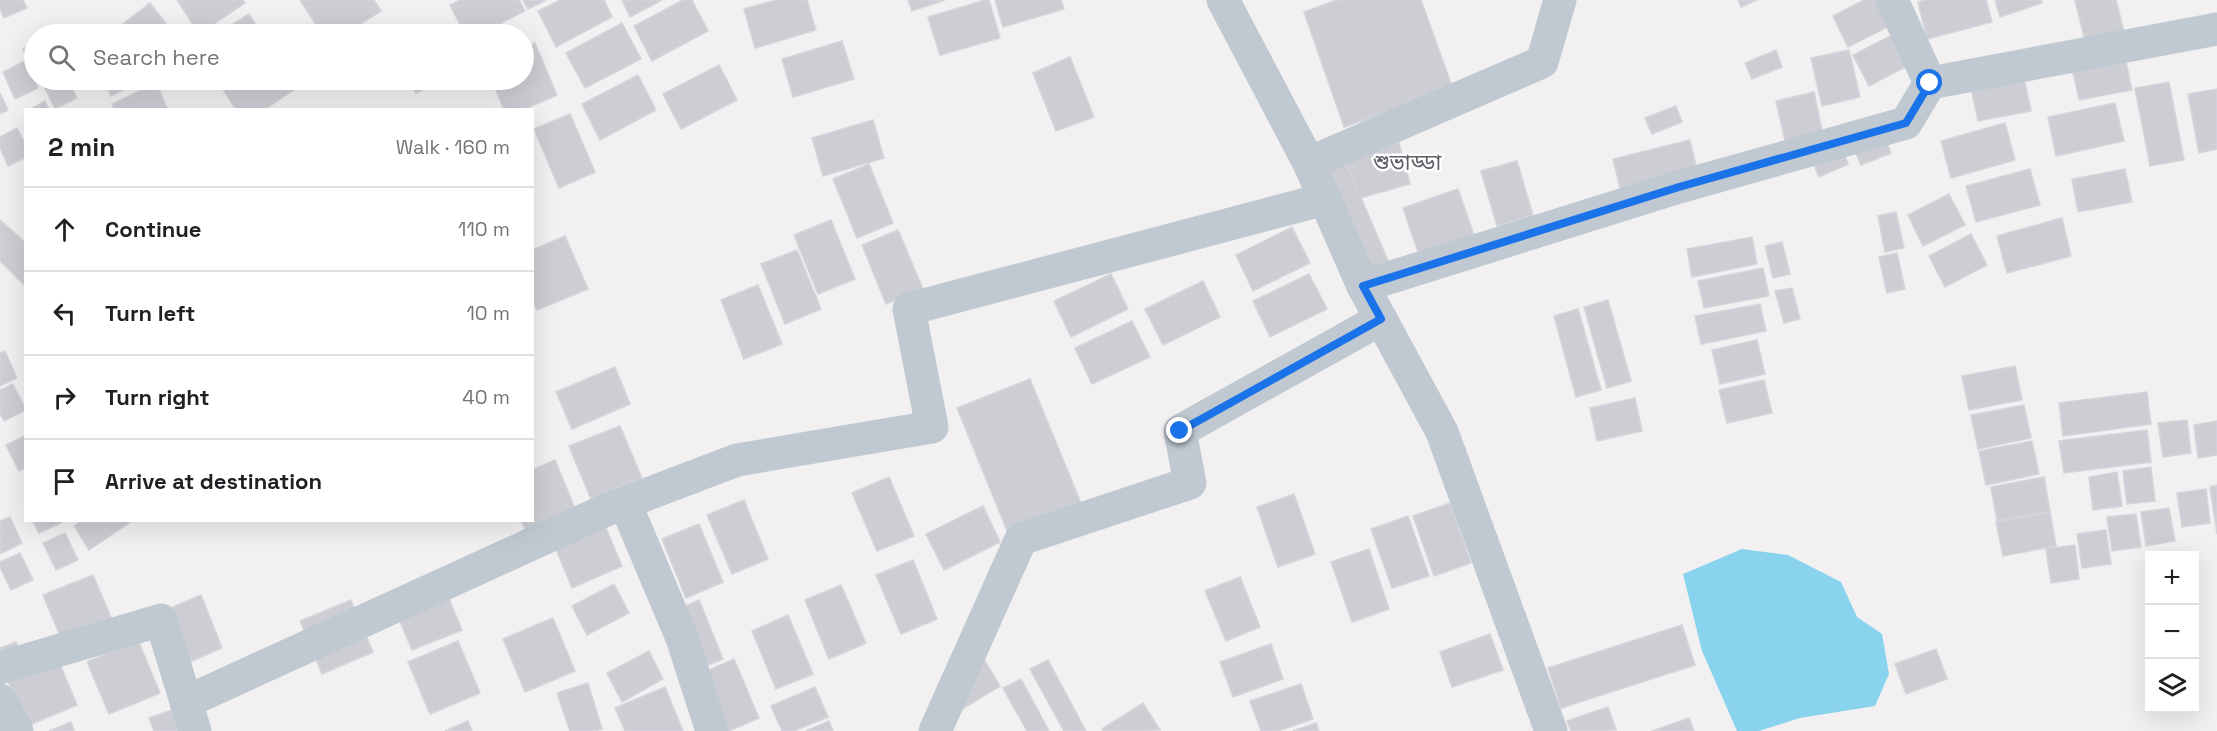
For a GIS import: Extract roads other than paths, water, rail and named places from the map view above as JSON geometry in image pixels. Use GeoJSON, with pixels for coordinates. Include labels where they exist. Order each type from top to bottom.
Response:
{"type":"FeatureCollection","features":[{"type":"Feature","properties":{"kind":"street"},"geometry":{"type":"LineString","coordinates":[[1223,0],[1309,163],[1363,286],[1442,432],[1551,731]]}},
{"type":"Feature","properties":{"kind":"street"},"geometry":{"type":"LineString","coordinates":[[1309,163],[1542,62],[1560,0]]}},
{"type":"Feature","properties":{"kind":"street"},"geometry":{"type":"LineString","coordinates":[[1892,0],[1930,83]]}},
{"type":"Feature","properties":{"kind":"street"},"geometry":{"type":"LineString","coordinates":[[1363,286],[1679,187],[1906,123],[1930,83],[2217,30]]}},
{"type":"Feature","properties":{"kind":"street"},"geometry":{"type":"LineString","coordinates":[[0,668],[161,620],[190,716],[625,503],[737,460],[932,427],[909,309],[1325,199]]}},
{"type":"Feature","properties":{"kind":"street"},"geometry":{"type":"LineString","coordinates":[[935,731],[1021,540],[1191,483],[1180,431],[1381,319]]}},
{"type":"Feature","properties":{"kind":"street"},"geometry":{"type":"LineString","coordinates":[[625,503],[682,638],[712,731]]}},
{"type":"Feature","properties":{"kind":"street"},"geometry":{"type":"LineString","coordinates":[[0,700],[16,731]]}},
{"type":"Feature","properties":{"kind":"water"},"geometry":{"type":"Polygon","coordinates":[[[1742,549],[1788,555],[1841,582],[1857,617],[1882,634],[1889,674],[1875,706],[1800,718],[1759,731],[1737,731],[1702,651],[1683,574],[1742,549]]]}},
{"type":"Feature","properties":{"kind":"district","name":"শুভাড্ডা"},"geometry":{"type":"Point","coordinates":[1407,162]}}]}
